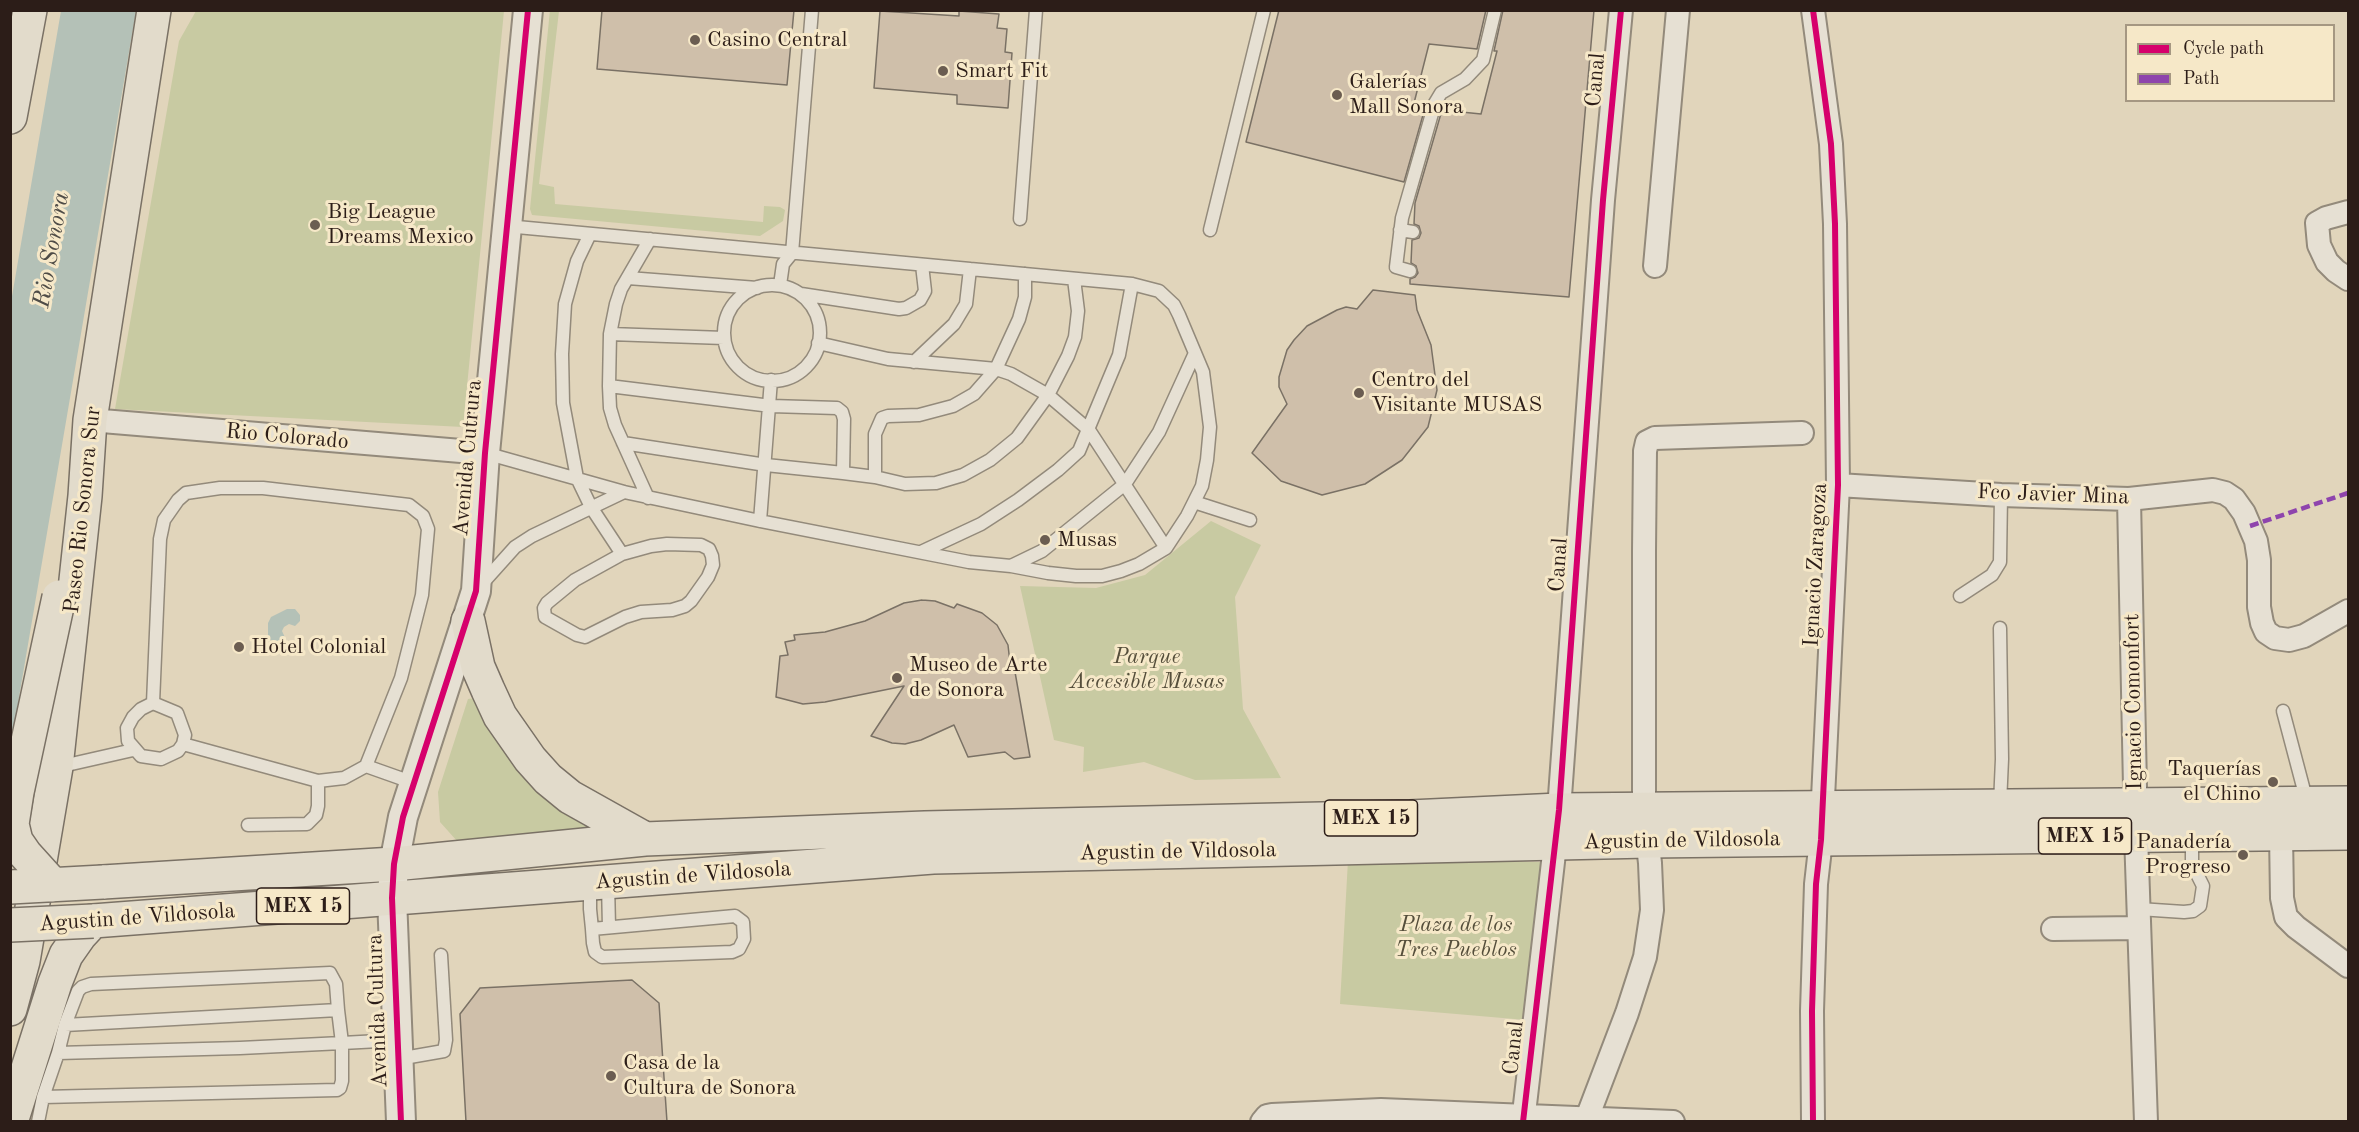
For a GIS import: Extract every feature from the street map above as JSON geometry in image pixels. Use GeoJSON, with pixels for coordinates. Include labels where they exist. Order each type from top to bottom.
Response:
{"type":"FeatureCollection","features":[{"type":"Feature","properties":{"kind":"main road"},"geometry":{"type":"LineString","coordinates":[[10,117],[30,10]]}},
{"type":"Feature","properties":{"kind":"main road","name":"Paseo Rio Sonora Sur"},"geometry":{"type":"LineString","coordinates":[[10,1009],[22,961],[56,767],[85,496],[90,420],[154,10]]}},
{"type":"Feature","properties":{"kind":"main road"},"geometry":{"type":"LineString","coordinates":[[11,888],[16,863],[13,833],[14,804],[69,544],[85,496]]}},
{"type":"Feature","properties":{"kind":"main road"},"geometry":{"type":"LineString","coordinates":[[472,606],[478,667],[500,717],[530,759],[548,779],[570,797],[645,840]]}},
{"type":"Feature","properties":{"kind":"main road","name":"Agustin de Vildosola"},"geometry":{"type":"LineString","coordinates":[[11,888],[219,877],[394,864],[645,840],[925,828],[1410,817],[1559,810],[1646,826],[1821,840],[2136,819],[2307,803],[2349,803]]}},
{"type":"Feature","properties":{"kind":"main road","name":"Agustin de Vildosola"},"geometry":{"type":"LineString","coordinates":[[10,925],[215,913],[933,857],[1555,843],[1646,826],[1822,808],[2000,806],[2136,819],[2192,834],[2349,833]]}},
{"type":"Feature","properties":{"kind":"main road"},"geometry":{"type":"LineString","coordinates":[[13,833],[24,854],[53,885]]}},
{"type":"Feature","properties":{"kind":"main road"},"geometry":{"type":"LineString","coordinates":[[11,1122],[63,964],[80,935],[93,921]]}},
{"type":"Feature","properties":{"kind":"street","name":"Avenida Cutrura"},"geometry":{"type":"LineString","coordinates":[[392,898],[394,864],[403,817],[472,606],[528,10]]}},
{"type":"Feature","properties":{"kind":"street","name":"Canal"},"geometry":{"type":"LineString","coordinates":[[1524,1118],[1559,810],[1603,200],[1621,10]]}},
{"type":"Feature","properties":{"kind":"street"},"geometry":{"type":"LineString","coordinates":[[1655,266],[1678,10]]}},
{"type":"Feature","properties":{"kind":"street","name":"Ignacio Zaragoza"},"geometry":{"type":"LineString","coordinates":[[1813,10],[1832,144],[1838,485],[1821,840],[1816,884],[1813,1122]]}},
{"type":"Feature","properties":{"kind":"street"},"geometry":{"type":"LineString","coordinates":[[2349,212],[2326,218],[2317,223],[2319,245],[2327,262],[2349,279]]}},
{"type":"Feature","properties":{"kind":"street","name":"Rio Colorado"},"geometry":{"type":"LineString","coordinates":[[90,420],[485,453]]}},
{"type":"Feature","properties":{"kind":"street"},"geometry":{"type":"LineString","coordinates":[[1587,1118],[1627,1013],[1645,957],[1652,910],[1646,826],[1644,551],[1647,442],[1655,438],[1802,433]]}},
{"type":"Feature","properties":{"kind":"street","name":"Fco Javier Mina"},"geometry":{"type":"LineString","coordinates":[[1838,485],[2001,495],[2130,499],[2213,490],[2225,493],[2234,499],[2250,526],[2259,560],[2259,607],[2266,632],[2275,638],[2282,639],[2304,636],[2349,611]]}},
{"type":"Feature","properties":{"kind":"street","name":"Ignacio Comonfort"},"geometry":{"type":"LineString","coordinates":[[2130,499],[2136,819],[2146,1122]]}},
{"type":"Feature","properties":{"kind":"street"},"geometry":{"type":"LineString","coordinates":[[2281,834],[2282,898],[2286,916],[2296,927],[2349,966]]}},
{"type":"Feature","properties":{"kind":"street","name":"Avenida Cultura"},"geometry":{"type":"LineString","coordinates":[[392,898],[401,1122]]}},
{"type":"Feature","properties":{"kind":"street"},"geometry":{"type":"LineString","coordinates":[[2053,929],[2139,919]]}},
{"type":"Feature","properties":{"kind":"street"},"geometry":{"type":"LineString","coordinates":[[1263,1120],[1272,1115],[1587,1118],[1673,1122]]}},
{"type":"Feature","properties":{"kind":"lane"},"geometry":{"type":"LineString","coordinates":[[780,285],[783,264],[792,253],[812,10]]}},
{"type":"Feature","properties":{"kind":"lane"},"geometry":{"type":"LineString","coordinates":[[1020,219],[1036,10]]}},
{"type":"Feature","properties":{"kind":"lane"},"geometry":{"type":"LineString","coordinates":[[1210,230],[1264,10]]}},
{"type":"Feature","properties":{"kind":"lane"},"geometry":{"type":"LineString","coordinates":[[1410,271],[1396,267],[1400,230],[1418,178],[1435,103],[1441,93],[1464,79],[1482,60],[1495,10]]}},
{"type":"Feature","properties":{"kind":"lane"},"geometry":{"type":"LineString","coordinates":[[485,453],[648,498],[760,521],[969,562],[1011,566],[1048,573],[1102,576],[1139,564],[1167,548],[1202,486],[1210,427],[1203,372],[1179,315],[1160,291],[1132,284],[506,226]]}},
{"type":"Feature","properties":{"kind":"lane"},"geometry":{"type":"LineString","coordinates":[[1400,230],[1413,232]]}},
{"type":"Feature","properties":{"kind":"lane"},"geometry":{"type":"LineString","coordinates":[[590,234],[574,271],[566,303],[563,331],[563,403],[577,478],[591,507],[622,555]]}},
{"type":"Feature","properties":{"kind":"lane"},"geometry":{"type":"LineString","coordinates":[[648,498],[610,408],[609,386],[610,334],[621,288],[650,239]]}},
{"type":"Feature","properties":{"kind":"lane"},"geometry":{"type":"LineString","coordinates":[[628,278],[758,288],[780,285],[801,294],[899,309],[906,308],[920,300],[925,291],[922,265]]}},
{"type":"Feature","properties":{"kind":"lane"},"geometry":{"type":"LineString","coordinates":[[914,362],[954,324],[966,304],[970,269]]}},
{"type":"Feature","properties":{"kind":"lane"},"geometry":{"type":"LineString","coordinates":[[875,477],[875,434],[882,418],[919,416],[953,406],[974,394],[996,369],[1020,319],[1025,297],[1025,274]]}},
{"type":"Feature","properties":{"kind":"lane"},"geometry":{"type":"LineString","coordinates":[[623,443],[766,465],[875,477],[905,484],[936,483],[963,475],[990,460],[1017,438],[1048,395],[1075,337],[1078,311],[1074,279]]}},
{"type":"Feature","properties":{"kind":"lane"},"geometry":{"type":"LineString","coordinates":[[921,552],[981,524],[1058,470],[1078,451],[1089,430],[1119,355],[1132,284]]}},
{"type":"Feature","properties":{"kind":"lane"},"geometry":{"type":"LineString","coordinates":[[758,288],[744,295],[730,311],[725,323],[724,339],[729,354],[741,371],[756,378],[771,380],[792,378],[814,357],[820,330],[814,312],[801,294]]}},
{"type":"Feature","properties":{"kind":"lane"},"geometry":{"type":"LineString","coordinates":[[610,334],[724,339]]}},
{"type":"Feature","properties":{"kind":"lane"},"geometry":{"type":"LineString","coordinates":[[818,343],[888,359],[996,369],[1011,374],[1048,395],[1089,430],[1167,548]]}},
{"type":"Feature","properties":{"kind":"lane"},"geometry":{"type":"LineString","coordinates":[[1011,566],[1042,551],[1125,484],[1159,432],[1195,353]]}},
{"type":"Feature","properties":{"kind":"lane"},"geometry":{"type":"LineString","coordinates":[[760,521],[771,406],[771,380]]}},
{"type":"Feature","properties":{"kind":"lane"},"geometry":{"type":"LineString","coordinates":[[609,386],[771,406],[837,408],[842,412],[844,419],[843,473]]}},
{"type":"Feature","properties":{"kind":"lane"},"geometry":{"type":"LineString","coordinates":[[153,703],[160,539],[164,520],[171,508],[186,493],[220,488],[263,488],[409,505],[423,516],[428,529],[422,595],[401,678],[366,766],[344,778],[318,782],[183,744]]}},
{"type":"Feature","properties":{"kind":"lane"},"geometry":{"type":"LineString","coordinates":[[472,606],[516,547],[532,536],[624,492]]}},
{"type":"Feature","properties":{"kind":"lane"},"geometry":{"type":"LineString","coordinates":[[1960,596],[1992,575],[2000,562],[2001,495]]}},
{"type":"Feature","properties":{"kind":"lane"},"geometry":{"type":"LineString","coordinates":[[1194,502],[1250,520]]}},
{"type":"Feature","properties":{"kind":"lane"},"geometry":{"type":"LineString","coordinates":[[701,545],[709,549],[713,565],[708,578],[691,601],[679,608],[641,612],[625,617],[585,637],[545,617],[544,608],[547,603],[575,580],[622,555],[651,546],[701,545]]}},
{"type":"Feature","properties":{"kind":"lane"},"geometry":{"type":"LineString","coordinates":[[2000,628],[2002,759],[2000,806]]}},
{"type":"Feature","properties":{"kind":"lane"},"geometry":{"type":"LineString","coordinates":[[153,703],[177,713],[182,721],[185,735],[183,744],[178,751],[160,759],[141,756],[133,750],[128,741],[127,728],[141,709],[153,703]]}},
{"type":"Feature","properties":{"kind":"lane"},"geometry":{"type":"LineString","coordinates":[[2283,711],[2307,803]]}},
{"type":"Feature","properties":{"kind":"lane"},"geometry":{"type":"LineString","coordinates":[[56,767],[133,750]]}},
{"type":"Feature","properties":{"kind":"lane"},"geometry":{"type":"LineString","coordinates":[[366,766],[415,783]]}},
{"type":"Feature","properties":{"kind":"lane"},"geometry":{"type":"LineString","coordinates":[[248,825],[308,824],[316,815],[318,782]]}},
{"type":"Feature","properties":{"kind":"lane"},"geometry":{"type":"LineString","coordinates":[[2139,919],[2193,911],[2200,906],[2203,886],[2192,864],[2192,834]]}},
{"type":"Feature","properties":{"kind":"lane"},"geometry":{"type":"LineString","coordinates":[[599,883],[609,927]]}},
{"type":"Feature","properties":{"kind":"lane"},"geometry":{"type":"LineString","coordinates":[[592,929],[735,916],[743,922],[744,939],[739,949],[732,952],[602,957],[595,952],[592,929],[599,883]]}},
{"type":"Feature","properties":{"kind":"lane"},"geometry":{"type":"LineString","coordinates":[[58,1053],[342,1043],[398,1050],[444,1051],[446,1040],[441,955]]}},
{"type":"Feature","properties":{"kind":"lane"},"geometry":{"type":"LineString","coordinates":[[38,1122],[43,1097],[65,1025],[78,991],[82,987],[91,984],[330,973],[336,984],[342,1043],[342,1080],[337,1090],[43,1097]]}},
{"type":"Feature","properties":{"kind":"lane"},"geometry":{"type":"LineString","coordinates":[[65,1025],[338,1010]]}},
{"type":"Feature","properties":{"kind":"green space"},"geometry":{"type":"Polygon","coordinates":[[[550,10],[559,11],[539,184],[554,187],[555,204],[763,222],[764,206],[780,207],[785,210],[783,221],[760,236],[532,215],[530,209],[550,10]]]}},
{"type":"Feature","properties":{"kind":"green space","name":"Big League Dreams Mexico"},"geometry":{"type":"Polygon","coordinates":[[[196,11],[504,11],[463,427],[115,409],[179,41],[196,11]]]}},
{"type":"Feature","properties":{"kind":"green space","name":"Parque Accesible Musas"},"geometry":{"type":"Polygon","coordinates":[[[1211,521],[1261,545],[1235,597],[1243,709],[1281,778],[1195,780],[1144,762],[1083,772],[1084,747],[1054,740],[1020,586],[1096,588],[1145,575],[1211,521]]]}},
{"type":"Feature","properties":{"kind":"green space"},"geometry":{"type":"Polygon","coordinates":[[[474,698],[593,828],[457,841],[440,822],[438,792],[468,699],[474,698]]]}},
{"type":"Feature","properties":{"kind":"green space","name":"Plaza de los Tres Pueblos"},"geometry":{"type":"Polygon","coordinates":[[[1348,860],[1541,862],[1526,1020],[1340,1004],[1348,860]]]}},
{"type":"Feature","properties":{"kind":"water","name":"Rio Sonora"},"geometry":{"type":"Polygon","coordinates":[[[61,11],[136,11],[11,744],[11,302],[61,11]]]}},
{"type":"Feature","properties":{"kind":"water"},"geometry":{"type":"Polygon","coordinates":[[[287,609],[295,609],[300,615],[300,621],[295,626],[289,624],[284,627],[282,631],[287,642],[278,647],[268,638],[268,623],[271,617],[287,609]]]}},
{"type":"Feature","properties":{"kind":"building","name":"Casino Central"},"geometry":{"type":"Polygon","coordinates":[[[602,10],[794,10],[787,85],[597,69],[602,10]]]}},
{"type":"Feature","properties":{"kind":"building","name":"Galerías Mall Sonora"},"geometry":{"type":"Polygon","coordinates":[[[1279,10],[1486,10],[1477,49],[1429,44],[1413,107],[1425,108],[1404,182],[1246,142],[1279,10]]]}},
{"type":"Feature","properties":{"kind":"building"},"geometry":{"type":"Polygon","coordinates":[[[1503,10],[1594,10],[1569,297],[1410,284],[1410,279],[1418,273],[1416,266],[1411,263],[1412,240],[1419,238],[1421,233],[1419,226],[1414,224],[1415,203],[1442,110],[1481,114],[1497,51],[1494,51],[1503,10]]]}},
{"type":"Feature","properties":{"kind":"building","name":"Smart Fit"},"geometry":{"type":"Polygon","coordinates":[[[880,11],[959,16],[959,11],[999,14],[997,28],[1007,29],[1005,52],[1012,53],[1008,108],[957,104],[957,95],[874,88],[880,11]]]}},
{"type":"Feature","properties":{"kind":"building","name":"Centro del Visitante MUSAS"},"geometry":{"type":"Polygon","coordinates":[[[1373,290],[1415,295],[1417,310],[1431,345],[1437,390],[1428,427],[1402,460],[1365,484],[1322,495],[1281,481],[1252,453],[1287,404],[1279,387],[1279,377],[1287,350],[1307,326],[1337,310],[1346,307],[1357,309],[1373,290]]]}},
{"type":"Feature","properties":{"kind":"building","name":"Museo de Arte de Sonora"},"geometry":{"type":"Polygon","coordinates":[[[922,600],[935,601],[954,608],[957,604],[982,613],[997,625],[1008,645],[1011,672],[1015,672],[1030,757],[1014,759],[1005,752],[968,757],[954,725],[921,740],[905,744],[892,743],[871,736],[904,686],[825,702],[803,704],[776,697],[780,656],[788,655],[785,642],[795,640],[794,635],[825,632],[865,621],[904,603],[922,600]]]}},
{"type":"Feature","properties":{"kind":"building"},"geometry":{"type":"Polygon","coordinates":[[[632,980],[659,1003],[667,1122],[466,1122],[460,1014],[480,988],[632,980]]]}},
{"type":"Feature","properties":{"kind":"marked path"},"geometry":{"type":"LineString","coordinates":[[2250,526],[2348,493]]}},
{"type":"Feature","properties":{"kind":"cycle path"},"geometry":{"type":"LineString","coordinates":[[401,1122],[392,898],[394,864],[403,817],[476,591],[485,453],[528,10]]}},
{"type":"Feature","properties":{"kind":"cycle path"},"geometry":{"type":"LineString","coordinates":[[1523,1122],[1559,810],[1603,200],[1621,10]]}},
{"type":"Feature","properties":{"kind":"cycle path"},"geometry":{"type":"LineString","coordinates":[[1813,10],[1831,144],[1835,224],[1838,485],[1821,840],[1816,884],[1812,1011],[1813,1122]]}},
{"type":"Feature","properties":{"kind":"place","name":"Casino Central"},"geometry":{"type":"Point","coordinates":[695,40]}},
{"type":"Feature","properties":{"kind":"place","name":"Smart Fit"},"geometry":{"type":"Point","coordinates":[943,71]}},
{"type":"Feature","properties":{"kind":"place","name":"Galerías Mall Sonora"},"geometry":{"type":"Point","coordinates":[1337,95]}},
{"type":"Feature","properties":{"kind":"place","name":"Big League Dreams Mexico"},"geometry":{"type":"Point","coordinates":[315,225]}},
{"type":"Feature","properties":{"kind":"place","name":"Centro del Visitante MUSAS"},"geometry":{"type":"Point","coordinates":[1359,393]}},
{"type":"Feature","properties":{"kind":"place","name":"Musas"},"geometry":{"type":"Point","coordinates":[1045,540]}},
{"type":"Feature","properties":{"kind":"place","name":"Hotel Colonial"},"geometry":{"type":"Point","coordinates":[239,647]}},
{"type":"Feature","properties":{"kind":"place","name":"Museo de Arte de Sonora"},"geometry":{"type":"Point","coordinates":[897,678]}},
{"type":"Feature","properties":{"kind":"place","name":"Taquerías el Chino"},"geometry":{"type":"Point","coordinates":[2273,782]}},
{"type":"Feature","properties":{"kind":"place","name":"Panadería Progreso"},"geometry":{"type":"Point","coordinates":[2243,855]}},
{"type":"Feature","properties":{"kind":"place","name":"Casa de la Cultura de Sonora"},"geometry":{"type":"Point","coordinates":[611,1076]}}]}
